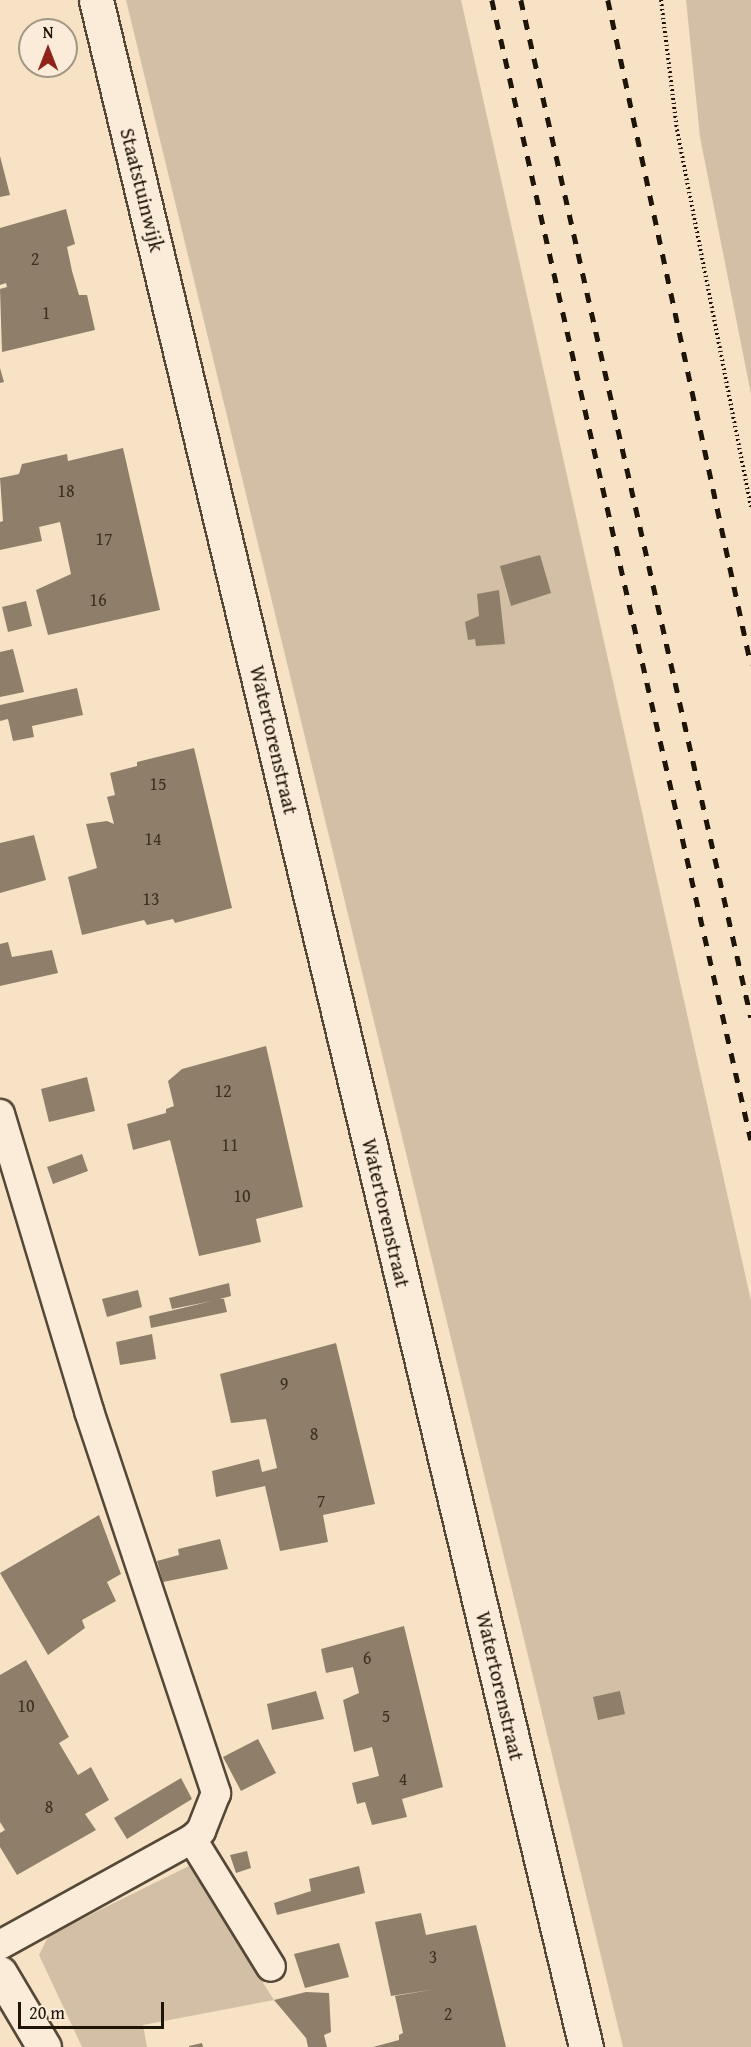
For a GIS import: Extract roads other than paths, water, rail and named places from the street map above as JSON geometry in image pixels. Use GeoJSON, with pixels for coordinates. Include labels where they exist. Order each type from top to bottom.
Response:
{"type":"FeatureCollection","features":[{"type":"Feature","properties":{"kind":"street","name":"Staatstuinwijk"},"geometry":{"type":"LineString","coordinates":[[96,0],[188,379]]}},
{"type":"Feature","properties":{"kind":"street","name":"Watertorenstraat"},"geometry":{"type":"LineString","coordinates":[[188,379],[586,2047]]}},
{"type":"Feature","properties":{"kind":"street"},"geometry":{"type":"LineString","coordinates":[[0,1973],[44,2047]]}},
{"type":"Feature","properties":{"kind":"lane"},"geometry":{"type":"LineString","coordinates":[[0,1114],[89,1411],[216,1793],[201,1831],[192,1839],[0,1946]]}},
{"type":"Feature","properties":{"kind":"lane"},"geometry":{"type":"LineString","coordinates":[[192,1839],[271,1967]]}},
{"type":"Feature","properties":{"kind":"railway"},"geometry":{"type":"LineString","coordinates":[[492,0],[751,1140]]}},
{"type":"Feature","properties":{"kind":"railway"},"geometry":{"type":"LineString","coordinates":[[521,0],[751,1017]]}},
{"type":"Feature","properties":{"kind":"railway"},"geometry":{"type":"LineString","coordinates":[[608,0],[751,665]]}}]}
